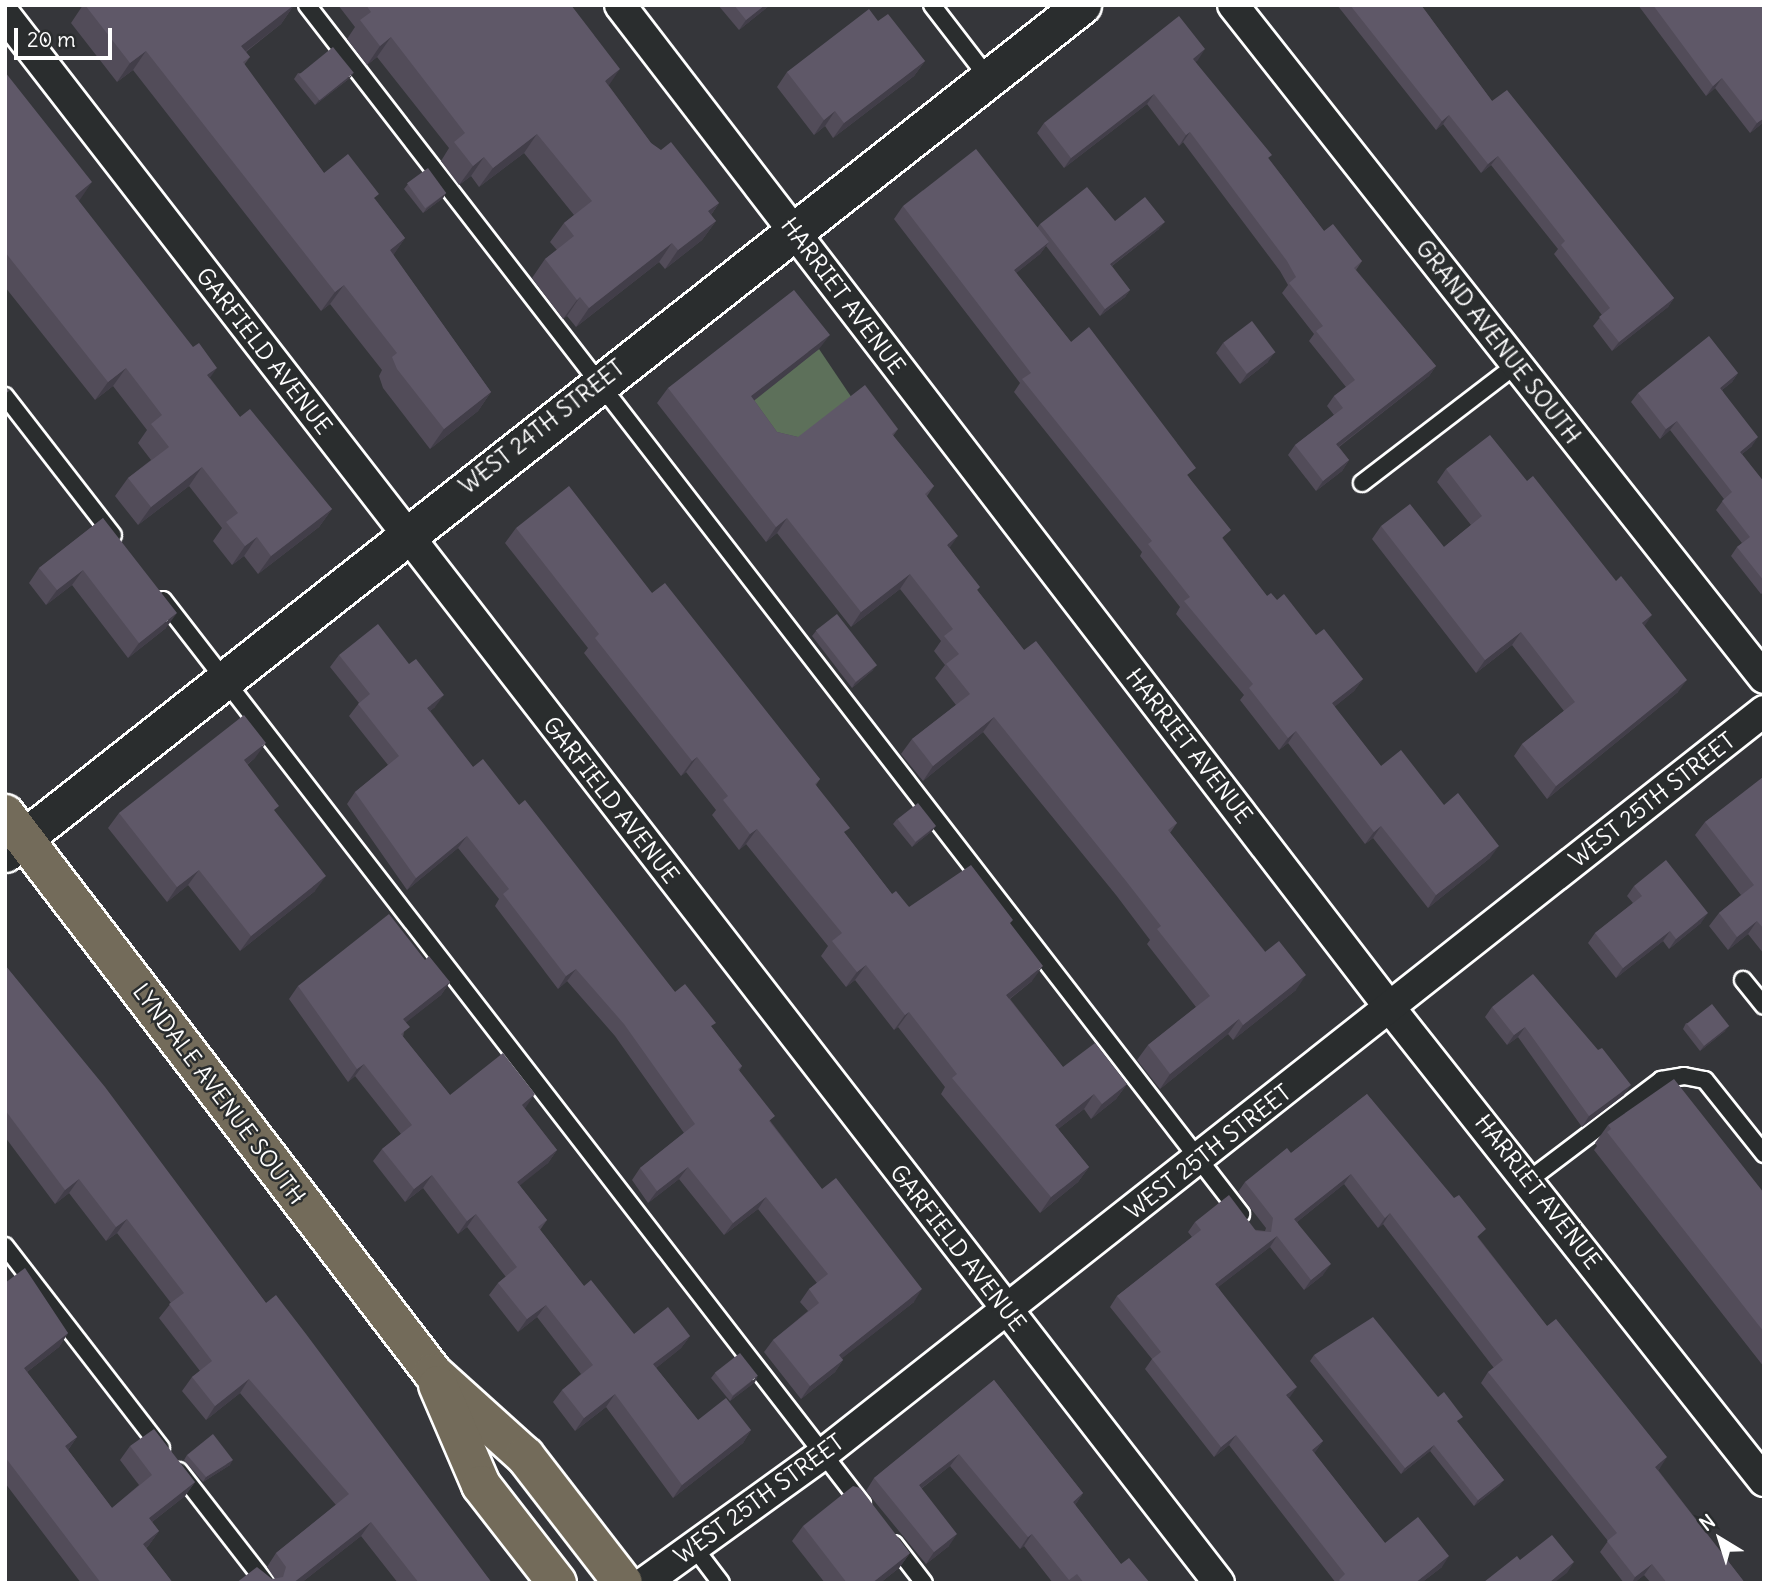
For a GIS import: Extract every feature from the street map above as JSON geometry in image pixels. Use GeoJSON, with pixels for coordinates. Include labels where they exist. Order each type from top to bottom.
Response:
{"type":"FeatureCollection","features":[{"type":"Feature","properties":{"kind":"main road","name":"LYNDALE AVENUE SOUTH"},"geometry":{"type":"LineString","coordinates":[[12,835],[433,1373],[525,1456],[623,1583]]}},
{"type":"Feature","properties":{"kind":"main road","name":"LYNDALE AVENUE SOUTH"},"geometry":{"type":"LineString","coordinates":[[433,1373],[481,1485],[557,1583]]}},
{"type":"Feature","properties":{"kind":"street","name":"HARRIET AVENUE"},"geometry":{"type":"LineString","coordinates":[[620,5],[1390,1008],[1529,1180],[1764,1482]]}},
{"type":"Feature","properties":{"kind":"street","name":"WEST 24TH STREET"},"geometry":{"type":"LineString","coordinates":[[12,835],[223,678],[1082,5]]}},
{"type":"Feature","properties":{"kind":"street","name":"GRAND AVENUE SOUTH"},"geometry":{"type":"LineString","coordinates":[[1233,5],[1764,678]]}},
{"type":"Feature","properties":{"kind":"street","name":"GARFIELD AVENUE"},"geometry":{"type":"LineString","coordinates":[[5,15],[1219,1583]]}},
{"type":"Feature","properties":{"kind":"street","name":"WEST 25TH STREET"},"geometry":{"type":"LineString","coordinates":[[644,1583],[823,1454],[1764,712]]}},
{"type":"Feature","properties":{"kind":"lane"},"geometry":{"type":"LineString","coordinates":[[307,5],[1250,1225]]}},
{"type":"Feature","properties":{"kind":"lane"},"geometry":{"type":"LineString","coordinates":[[932,5],[989,79]]}},
{"type":"Feature","properties":{"kind":"lane"},"geometry":{"type":"LineString","coordinates":[[1363,483],[1516,365]]}},
{"type":"Feature","properties":{"kind":"lane"},"geometry":{"type":"LineString","coordinates":[[5,396],[124,550]]}},
{"type":"Feature","properties":{"kind":"lane"},"geometry":{"type":"LineString","coordinates":[[149,582],[924,1583]]}},
{"type":"Feature","properties":{"kind":"lane"},"geometry":{"type":"LineString","coordinates":[[1743,981],[1764,1006]]}},
{"type":"Feature","properties":{"kind":"lane"},"geometry":{"type":"LineString","coordinates":[[1529,1180],[1661,1080],[1684,1076],[1705,1080],[1764,1154]]}},
{"type":"Feature","properties":{"kind":"lane"},"geometry":{"type":"LineString","coordinates":[[5,1246],[266,1583]]}},
{"type":"Feature","properties":{"kind":"lane"},"geometry":{"type":"LineString","coordinates":[[693,1546],[721,1583]]}},
{"type":"Feature","properties":{"kind":"green space"},"geometry":{"type":"Polygon","coordinates":[[[819,349],[854,400],[781,450],[746,398],[819,349]]]}},
{"type":"Feature","properties":{"kind":"building"},"geometry":{"type":"Polygon","coordinates":[[[85,5],[294,5],[241,46],[250,57],[243,62],[324,173],[348,154],[379,194],[374,198],[405,238],[390,250],[491,392],[444,429],[397,369],[392,357],[397,353],[344,285],[335,292],[146,51],[130,63],[85,5]]]}},
{"type":"Feature","properties":{"kind":"building"},"geometry":{"type":"Polygon","coordinates":[[[366,5],[571,5],[620,69],[605,81],[651,143],[661,150],[671,142],[719,203],[708,211],[716,221],[678,250],[672,243],[589,308],[580,297],[577,300],[545,259],[574,236],[564,223],[592,201],[537,134],[493,168],[484,157],[473,166],[454,142],[465,133],[391,37],[380,46],[360,20],[371,12],[366,5]]]}},
{"type":"Feature","properties":{"kind":"building"},"geometry":{"type":"Polygon","coordinates":[[[734,5],[765,5],[746,20],[734,5]]]}},
{"type":"Feature","properties":{"kind":"building"},"geometry":{"type":"Polygon","coordinates":[[[1350,5],[1421,5],[1492,101],[1507,90],[1674,298],[1619,342],[1599,317],[1610,308],[1561,245],[1565,241],[1498,156],[1488,164],[1449,115],[1442,121],[1350,5]]]}},
{"type":"Feature","properties":{"kind":"building"},"geometry":{"type":"Polygon","coordinates":[[[1653,5],[1764,5],[1764,118],[1757,123],[1722,78],[1713,86],[1653,5]]]}},
{"type":"Feature","properties":{"kind":"building"},"geometry":{"type":"Polygon","coordinates":[[[869,9],[878,21],[888,14],[925,61],[844,123],[835,111],[824,120],[787,72],[869,9]]]}},
{"type":"Feature","properties":{"kind":"building"},"geometry":{"type":"Polygon","coordinates":[[[1179,16],[1205,49],[1193,59],[1272,155],[1268,158],[1324,231],[1333,224],[1362,261],[1354,268],[1436,366],[1336,444],[1349,460],[1323,481],[1295,445],[1343,408],[1334,396],[1355,380],[1316,331],[1323,326],[1289,283],[1296,277],[1287,261],[1190,132],[1186,135],[1154,94],[1071,158],[1044,123],[1179,16]]]}},
{"type":"Feature","properties":{"kind":"building"},"geometry":{"type":"Polygon","coordinates":[[[333,47],[354,73],[320,100],[299,75],[333,47]]]}},
{"type":"Feature","properties":{"kind":"building"},"geometry":{"type":"Polygon","coordinates":[[[5,72],[92,182],[75,196],[193,347],[199,343],[217,368],[207,375],[240,417],[250,409],[332,509],[271,556],[257,537],[245,546],[226,522],[238,513],[202,467],[151,507],[128,478],[169,447],[151,424],[162,415],[126,368],[108,382],[5,252],[5,72]]]}},
{"type":"Feature","properties":{"kind":"building"},"geometry":{"type":"Polygon","coordinates":[[[976,149],[1049,242],[1014,270],[1071,342],[1089,327],[1196,468],[1187,475],[1231,530],[1222,538],[1267,596],[1271,593],[1277,600],[1284,594],[1316,635],[1324,629],[1363,679],[1332,703],[1381,766],[1401,750],[1444,805],[1458,793],[1499,846],[1436,895],[1381,826],[1374,832],[1296,731],[1288,738],[1249,688],[1253,684],[1184,601],[1190,597],[1148,544],[1152,541],[1022,379],[1031,373],[903,206],[976,149]]]}},
{"type":"Feature","properties":{"kind":"building"},"geometry":{"type":"Polygon","coordinates":[[[428,168],[446,193],[425,208],[407,183],[428,168]]]}},
{"type":"Feature","properties":{"kind":"building"},"geometry":{"type":"Polygon","coordinates":[[[1087,187],[1115,221],[1145,197],[1165,222],[1110,264],[1130,290],[1105,309],[1040,224],[1087,187]]]}},
{"type":"Feature","properties":{"kind":"building"},"geometry":{"type":"Polygon","coordinates":[[[794,290],[830,335],[751,396],[777,432],[798,437],[865,385],[898,429],[892,434],[934,486],[925,494],[958,536],[947,545],[980,587],[977,590],[1024,650],[1036,641],[1177,823],[1168,830],[1265,952],[1279,941],[1306,975],[1243,1025],[1239,1019],[1170,1074],[1148,1045],[1210,996],[1157,929],[1161,926],[994,717],[933,766],[912,739],[970,694],[946,664],[959,654],[944,636],[953,629],[910,574],[861,612],[787,518],[776,527],[668,388],[794,290]]]}},
{"type":"Feature","properties":{"kind":"building"},"geometry":{"type":"Polygon","coordinates":[[[1252,321],[1275,352],[1247,374],[1223,343],[1252,321]]]}},
{"type":"Feature","properties":{"kind":"building"},"geometry":{"type":"Polygon","coordinates":[[[1709,336],[1738,373],[1720,388],[1758,437],[1740,452],[1764,482],[1764,581],[1737,547],[1750,537],[1722,501],[1732,492],[1677,421],[1666,429],[1638,393],[1709,336]]]}},
{"type":"Feature","properties":{"kind":"building"},"geometry":{"type":"Polygon","coordinates":[[[1490,435],[1527,481],[1533,476],[1616,581],[1621,576],[1652,615],[1642,623],[1687,680],[1556,786],[1522,744],[1575,702],[1521,632],[1485,660],[1381,526],[1410,504],[1444,547],[1482,516],[1446,469],[1490,435]]]}},
{"type":"Feature","properties":{"kind":"building"},"geometry":{"type":"Polygon","coordinates":[[[569,486],[652,593],[665,583],[820,779],[815,784],[850,828],[844,832],[892,894],[896,891],[909,907],[971,865],[1013,920],[1010,923],[1043,966],[1006,995],[1063,1067],[1095,1043],[1127,1084],[1102,1104],[1094,1094],[1055,1125],[1089,1167],[1051,1197],[952,1078],[957,1074],[909,1012],[905,1015],[866,965],[857,972],[832,941],[842,933],[757,829],[750,834],[723,800],[728,796],[697,757],[692,761],[595,638],[599,634],[516,528],[569,486]]]}},
{"type":"Feature","properties":{"kind":"building"},"geometry":{"type":"Polygon","coordinates":[[[103,518],[177,613],[139,643],[83,570],[57,590],[39,568],[103,518]]]}},
{"type":"Feature","properties":{"kind":"building"},"geometry":{"type":"Polygon","coordinates":[[[837,614],[877,665],[856,682],[816,631],[837,614]]]}},
{"type":"Feature","properties":{"kind":"building"},"geometry":{"type":"Polygon","coordinates":[[[378,624],[409,664],[416,659],[444,695],[427,708],[473,767],[483,759],[519,805],[525,800],[675,992],[685,984],[716,1023],[711,1026],[742,1066],[738,1069],[775,1116],[769,1121],[822,1189],[836,1178],[922,1289],[839,1355],[843,1360],[810,1386],[773,1340],[819,1303],[809,1289],[828,1274],[766,1197],[733,1223],[688,1167],[657,1191],[640,1168],[695,1124],[624,1024],[576,969],[566,976],[503,894],[509,889],[467,836],[416,878],[355,792],[399,756],[358,704],[370,694],[339,655],[378,624]]]}},
{"type":"Feature","properties":{"kind":"building"},"geometry":{"type":"Polygon","coordinates":[[[244,715],[266,743],[244,760],[279,806],[274,810],[326,876],[251,936],[199,870],[177,887],[119,813],[244,715]]]}},
{"type":"Feature","properties":{"kind":"building"},"geometry":{"type":"Polygon","coordinates":[[[1763,777],[1764,929],[1757,921],[1737,937],[1719,913],[1754,885],[1705,822],[1763,777]]]}},
{"type":"Feature","properties":{"kind":"building"},"geometry":{"type":"Polygon","coordinates":[[[918,803],[936,826],[915,842],[898,819],[918,803]]]}},
{"type":"Feature","properties":{"kind":"building"},"geometry":{"type":"Polygon","coordinates":[[[1666,860],[1708,913],[1676,939],[1670,931],[1623,968],[1595,933],[1642,896],[1634,886],[1666,860]]]}},
{"type":"Feature","properties":{"kind":"building"},"geometry":{"type":"Polygon","coordinates":[[[389,914],[425,960],[429,956],[450,982],[403,1019],[410,1027],[401,1034],[450,1095],[503,1053],[535,1094],[522,1105],[557,1150],[517,1182],[547,1220],[538,1227],[584,1286],[591,1280],[634,1334],[668,1307],[690,1336],[653,1364],[698,1420],[726,1398],[751,1430],[682,1485],[615,1394],[584,1418],[562,1390],[593,1365],[546,1305],[527,1319],[498,1283],[517,1267],[476,1214],[467,1221],[432,1175],[414,1189],[382,1149],[412,1125],[364,1064],[357,1069],[298,986],[389,914]]]}},
{"type":"Feature","properties":{"kind":"building"},"geometry":{"type":"Polygon","coordinates":[[[5,965],[105,1087],[266,1303],[276,1295],[492,1583],[419,1583],[371,1522],[293,1583],[236,1583],[257,1567],[272,1579],[283,1577],[286,1567],[276,1553],[349,1494],[249,1379],[215,1406],[192,1377],[212,1361],[169,1304],[184,1293],[127,1219],[116,1227],[79,1179],[65,1190],[5,1110],[5,965]]]}},
{"type":"Feature","properties":{"kind":"building"},"geometry":{"type":"Polygon","coordinates":[[[1533,974],[1598,1050],[1602,1048],[1631,1085],[1589,1116],[1525,1027],[1514,1035],[1492,1007],[1533,974]]]}},
{"type":"Feature","properties":{"kind":"building"},"geometry":{"type":"Polygon","coordinates":[[[1712,1004],[1729,1026],[1704,1046],[1687,1024],[1712,1004]]]}},
{"type":"Feature","properties":{"kind":"building"},"geometry":{"type":"Polygon","coordinates":[[[1674,1079],[1764,1193],[1764,1332],[1607,1132],[1611,1129],[1608,1125],[1674,1079]]]}},
{"type":"Feature","properties":{"kind":"building"},"geometry":{"type":"Polygon","coordinates":[[[1367,1094],[1454,1198],[1459,1195],[1486,1229],[1477,1237],[1547,1326],[1556,1319],[1667,1457],[1655,1467],[1745,1583],[1667,1583],[1652,1564],[1635,1577],[1607,1541],[1617,1533],[1488,1372],[1503,1360],[1390,1213],[1385,1218],[1351,1174],[1294,1219],[1331,1264],[1311,1280],[1277,1236],[1215,1284],[1297,1387],[1286,1395],[1323,1441],[1312,1450],[1385,1543],[1418,1517],[1449,1556],[1415,1583],[1341,1583],[1339,1580],[1345,1574],[1236,1435],[1221,1447],[1152,1359],[1161,1352],[1117,1296],[1201,1230],[1195,1222],[1229,1195],[1256,1231],[1271,1232],[1273,1218],[1245,1182],[1287,1148],[1291,1153],[1367,1094]]]}},
{"type":"Feature","properties":{"kind":"building"},"geometry":{"type":"Polygon","coordinates":[[[25,1268],[68,1333],[24,1368],[77,1437],[65,1446],[112,1508],[152,1475],[130,1446],[154,1429],[195,1482],[149,1518],[159,1531],[143,1544],[173,1583],[101,1583],[5,1457],[5,1283],[25,1268]]]}},
{"type":"Feature","properties":{"kind":"building"},"geometry":{"type":"Polygon","coordinates":[[[1373,1317],[1438,1397],[1444,1392],[1463,1417],[1457,1421],[1504,1480],[1478,1500],[1434,1445],[1405,1468],[1314,1355],[1373,1317]]]}},
{"type":"Feature","properties":{"kind":"building"},"geometry":{"type":"Polygon","coordinates":[[[740,1353],[758,1376],[733,1396],[715,1373],[740,1353]]]}},
{"type":"Feature","properties":{"kind":"building"},"geometry":{"type":"Polygon","coordinates":[[[994,1380],[1083,1493],[1073,1502],[1121,1564],[1129,1558],[1150,1583],[1084,1583],[1077,1574],[1069,1580],[1032,1534],[1028,1537],[959,1454],[919,1485],[957,1534],[934,1552],[874,1478],[994,1380]]]}},
{"type":"Feature","properties":{"kind":"building"},"geometry":{"type":"Polygon","coordinates":[[[213,1434],[233,1460],[206,1477],[187,1455],[213,1434]]]}},
{"type":"Feature","properties":{"kind":"building"},"geometry":{"type":"Polygon","coordinates":[[[853,1486],[860,1488],[910,1553],[872,1583],[847,1583],[803,1526],[853,1486]]]}},
{"type":"Feature","properties":{"kind":"building"},"geometry":{"type":"Polygon","coordinates":[[[1552,1535],[1574,1562],[1549,1583],[1484,1582],[1517,1556],[1520,1560],[1552,1535]]]}}]}
